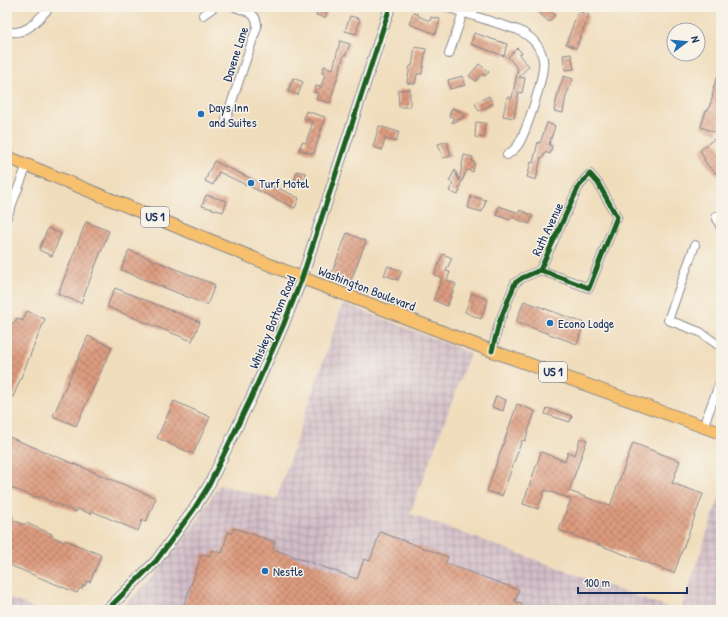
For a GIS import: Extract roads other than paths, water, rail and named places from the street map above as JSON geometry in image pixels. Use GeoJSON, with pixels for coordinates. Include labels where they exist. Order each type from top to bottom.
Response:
{"type":"FeatureCollection","features":[{"type":"Feature","properties":{"kind":"main road","name":"Washington Boulevard"},"geometry":{"type":"LineString","coordinates":[[7,157],[302,278],[492,351],[721,433]]}},
{"type":"Feature","properties":{"kind":"street"},"geometry":{"type":"LineString","coordinates":[[7,31],[16,33],[27,29],[50,7]]}},
{"type":"Feature","properties":{"kind":"street"},"geometry":{"type":"LineString","coordinates":[[203,15],[214,7]]}},
{"type":"Feature","properties":{"kind":"street","name":"Davene Lane"},"geometry":{"type":"LineString","coordinates":[[226,119],[258,22],[251,12],[235,7]]}},
{"type":"Feature","properties":{"kind":"street","name":"Whiskey Bottom Road"},"geometry":{"type":"LineString","coordinates":[[107,610],[156,560],[178,532],[209,485],[271,355],[302,278],[390,7]]}},
{"type":"Feature","properties":{"kind":"street"},"geometry":{"type":"LineString","coordinates":[[446,7],[464,10],[526,34],[535,41],[543,60],[542,80],[522,137],[513,151],[507,155]]}},
{"type":"Feature","properties":{"kind":"street"},"geometry":{"type":"LineString","coordinates":[[449,54],[464,10]]}},
{"type":"Feature","properties":{"kind":"street"},"geometry":{"type":"LineString","coordinates":[[7,217],[27,165]]}},
{"type":"Feature","properties":{"kind":"street","name":"Ruth Avenue"},"geometry":{"type":"LineString","coordinates":[[492,351],[500,323],[515,283],[522,278],[540,270],[579,186],[590,174],[598,183],[618,217],[589,288],[540,270]]}},
{"type":"Feature","properties":{"kind":"street"},"geometry":{"type":"LineString","coordinates":[[716,216],[721,228]]}},
{"type":"Feature","properties":{"kind":"street"},"geometry":{"type":"LineString","coordinates":[[695,245],[668,320],[700,332],[721,347]]}},
{"type":"Feature","properties":{"kind":"street"},"geometry":{"type":"LineString","coordinates":[[703,427],[721,380]]}},
{"type":"Feature","properties":{"kind":"place","name":"Days Inn and Suites"},"geometry":{"type":"Point","coordinates":[201,114]}},
{"type":"Feature","properties":{"kind":"place","name":"Turf Motel"},"geometry":{"type":"Point","coordinates":[251,183]}},
{"type":"Feature","properties":{"kind":"place","name":"Econo Lodge"},"geometry":{"type":"Point","coordinates":[550,323]}},
{"type":"Feature","properties":{"kind":"place","name":"Nestle"},"geometry":{"type":"Point","coordinates":[265,571]}}]}
